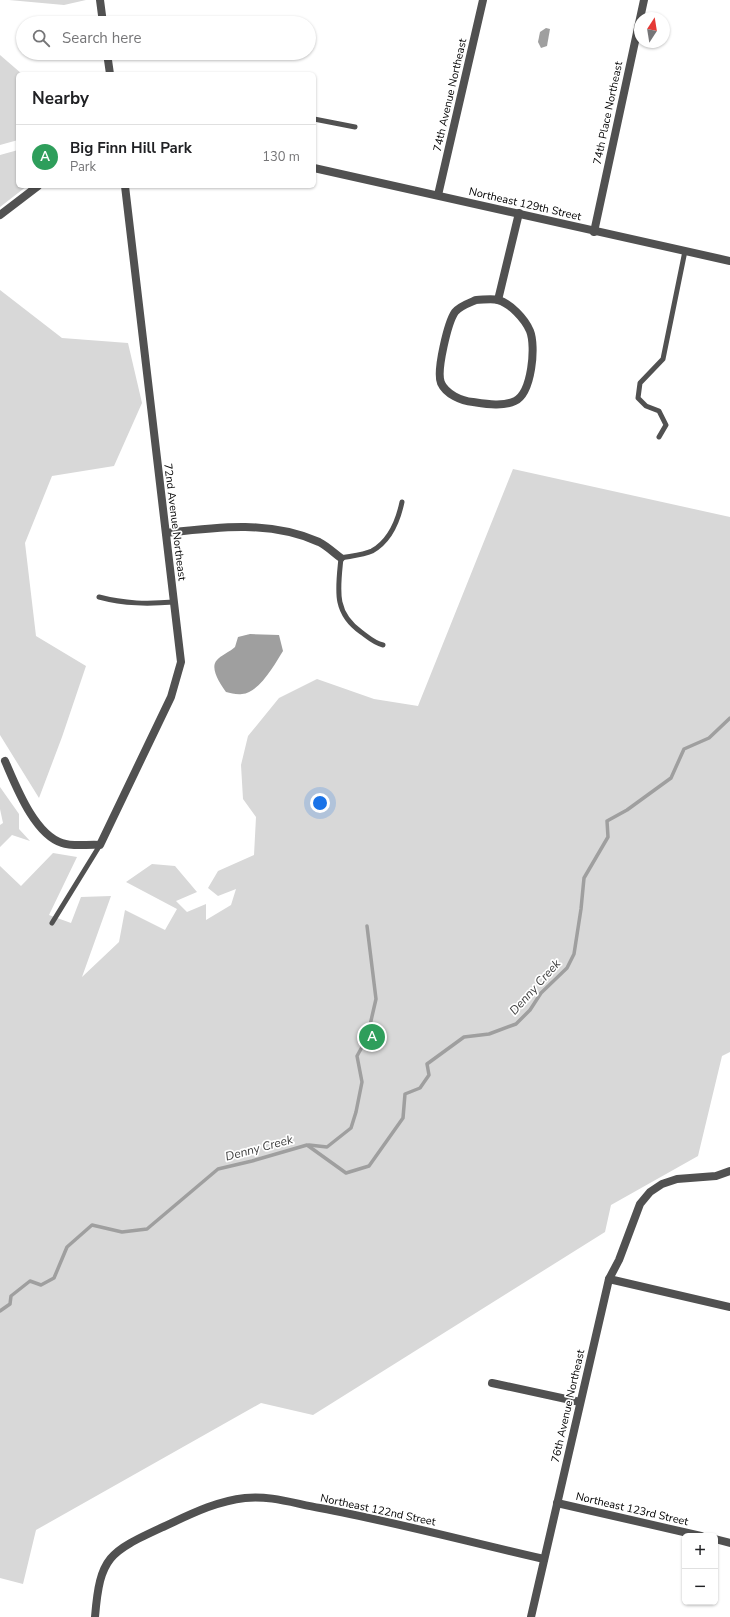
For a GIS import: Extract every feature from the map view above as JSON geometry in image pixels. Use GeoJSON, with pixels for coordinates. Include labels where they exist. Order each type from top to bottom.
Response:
{"type":"FeatureCollection","features":[{"type":"Feature","properties":{"kind":"street"},"geometry":{"type":"LineString","coordinates":[[100,0],[102,16]]}},
{"type":"Feature","properties":{"kind":"street","name":"74th Avenue Northeast"},"geometry":{"type":"LineString","coordinates":[[438,195],[483,0]]}},
{"type":"Feature","properties":{"kind":"street","name":"74th Place Northeast"},"geometry":{"type":"LineString","coordinates":[[594,232],[644,0]]}},
{"type":"Feature","properties":{"kind":"street"},"geometry":{"type":"LineString","coordinates":[[108,60],[110,72]]}},
{"type":"Feature","properties":{"kind":"street","name":"Northeast 129th Street"},"geometry":{"type":"LineString","coordinates":[[316,168],[519,213],[594,232],[730,261]]}},
{"type":"Feature","properties":{"kind":"street"},"geometry":{"type":"LineString","coordinates":[[0,215],[35,188]]}},
{"type":"Feature","properties":{"kind":"street","name":"72nd Avenue Northeast"},"geometry":{"type":"LineString","coordinates":[[100,845],[171,697],[177,681],[181,662],[125,188]]}},
{"type":"Feature","properties":{"kind":"street"},"geometry":{"type":"LineString","coordinates":[[498,300],[519,213]]}},
{"type":"Feature","properties":{"kind":"street"},"geometry":{"type":"LineString","coordinates":[[476,300],[498,300],[512,308],[530,330],[533,340],[530,380],[525,392],[516,401],[503,404],[465,401],[444,389],[440,381],[439,371],[450,323],[456,312],[466,304],[476,300]]}},
{"type":"Feature","properties":{"kind":"street"},"geometry":{"type":"LineString","coordinates":[[166,533],[246,526],[262,527],[293,534],[321,543],[341,558]]}},
{"type":"Feature","properties":{"kind":"street"},"geometry":{"type":"LineString","coordinates":[[4,761],[27,807],[50,837],[63,844],[100,845]]}},
{"type":"Feature","properties":{"kind":"street","name":"76th Avenue Northeast"},"geometry":{"type":"LineString","coordinates":[[531,1617],[609,1279],[619,1260],[640,1204],[662,1184],[677,1179],[716,1176],[730,1171]]}},
{"type":"Feature","properties":{"kind":"street"},"geometry":{"type":"LineString","coordinates":[[609,1279],[730,1307]]}},
{"type":"Feature","properties":{"kind":"street"},"geometry":{"type":"LineString","coordinates":[[492,1383],[580,1402]]}},
{"type":"Feature","properties":{"kind":"street","name":"Northeast 122nd Street"},"geometry":{"type":"LineString","coordinates":[[95,1617],[100,1577],[106,1563],[114,1553],[132,1541],[207,1507],[245,1498],[263,1498],[336,1511],[544,1559]]}},
{"type":"Feature","properties":{"kind":"street","name":"Northeast 123rd Street"},"geometry":{"type":"LineString","coordinates":[[557,1503],[688,1533]]}},
{"type":"Feature","properties":{"kind":"street"},"geometry":{"type":"LineString","coordinates":[[718,1540],[730,1543]]}},
{"type":"Feature","properties":{"kind":"lane"},"geometry":{"type":"LineString","coordinates":[[316,118],[355,127]]}},
{"type":"Feature","properties":{"kind":"lane"},"geometry":{"type":"LineString","coordinates":[[659,437],[666,425],[659,411],[646,406],[638,398],[640,383],[663,359],[685,252]]}},
{"type":"Feature","properties":{"kind":"lane"},"geometry":{"type":"LineString","coordinates":[[383,645],[376,643],[358,630],[346,618],[341,608],[338,589],[341,558],[371,551],[387,538],[398,521],[402,502]]}},
{"type":"Feature","properties":{"kind":"lane"},"geometry":{"type":"LineString","coordinates":[[99,597],[116,602],[139,604],[174,602]]}},
{"type":"Feature","properties":{"kind":"lane"},"geometry":{"type":"LineString","coordinates":[[52,923],[100,845]]}},
{"type":"Feature","properties":{"kind":"shaded area"},"geometry":{"type":"Polygon","coordinates":[[[9,0],[86,0],[64,5],[9,0]]]}},
{"type":"Feature","properties":{"kind":"shaded area"},"geometry":{"type":"Polygon","coordinates":[[[546,28],[550,29],[547,46],[541,48],[538,42],[540,32],[546,28]]]}},
{"type":"Feature","properties":{"kind":"shaded area"},"geometry":{"type":"Polygon","coordinates":[[[0,55],[20,72],[16,72],[16,141],[0,145],[0,55]]]}},
{"type":"Feature","properties":{"kind":"shaded area"},"geometry":{"type":"Polygon","coordinates":[[[16,151],[16,188],[24,188],[0,207],[0,155],[16,151]]]}},
{"type":"Feature","properties":{"kind":"shaded area"},"geometry":{"type":"Polygon","coordinates":[[[0,290],[62,338],[128,343],[142,403],[114,466],[52,476],[25,543],[36,636],[86,666],[62,737],[39,798],[0,735],[0,290]]]}},
{"type":"Feature","properties":{"kind":"shaded area"},"geometry":{"type":"Polygon","coordinates":[[[513,469],[730,517],[730,1052],[722,1056],[698,1156],[611,1205],[605,1232],[313,1415],[261,1403],[36,1530],[23,1584],[0,1578],[0,866],[21,886],[53,853],[77,857],[49,915],[71,923],[81,897],[111,896],[82,977],[119,942],[125,910],[165,930],[177,909],[126,882],[152,864],[175,866],[197,892],[176,901],[187,912],[206,904],[206,920],[231,905],[236,889],[218,896],[208,888],[218,871],[254,855],[256,817],[243,799],[241,765],[248,736],[279,698],[317,679],[374,699],[418,706],[513,469]]]}},
{"type":"Feature","properties":{"kind":"shaded area"},"geometry":{"type":"Polygon","coordinates":[[[250,634],[279,635],[283,651],[266,677],[254,689],[240,694],[226,692],[215,672],[215,663],[218,658],[235,647],[238,637],[250,634]]]}},
{"type":"Feature","properties":{"kind":"shaded area"},"geometry":{"type":"Polygon","coordinates":[[[0,787],[19,814],[19,829],[30,841],[12,835],[0,847],[0,825],[3,823],[0,809],[0,787]]]}},
{"type":"Feature","properties":{"kind":"waterway","name":"Denny Creek"},"geometry":{"type":"LineString","coordinates":[[0,1311],[10,1304],[11,1296],[30,1281],[41,1285],[54,1278],[67,1247],[92,1225],[122,1232],[147,1229],[218,1169],[307,1145],[346,1173],[369,1166],[403,1118],[405,1094],[420,1088],[429,1075],[427,1064],[464,1037],[489,1034],[516,1024],[530,1010],[541,993],[567,968],[574,954],[584,878],[608,837],[607,821],[627,810],[671,778],[684,749],[709,738],[730,718]]}},
{"type":"Feature","properties":{"kind":"waterway"},"geometry":{"type":"LineString","coordinates":[[309,1145],[327,1147],[351,1128],[356,1112],[362,1082],[357,1056],[367,1038],[376,999],[367,926]]}},
{"type":"Feature","properties":{"kind":"place","name":"Big Finn Hill Park"},"geometry":{"type":"Point","coordinates":[372,1037]}}]}
